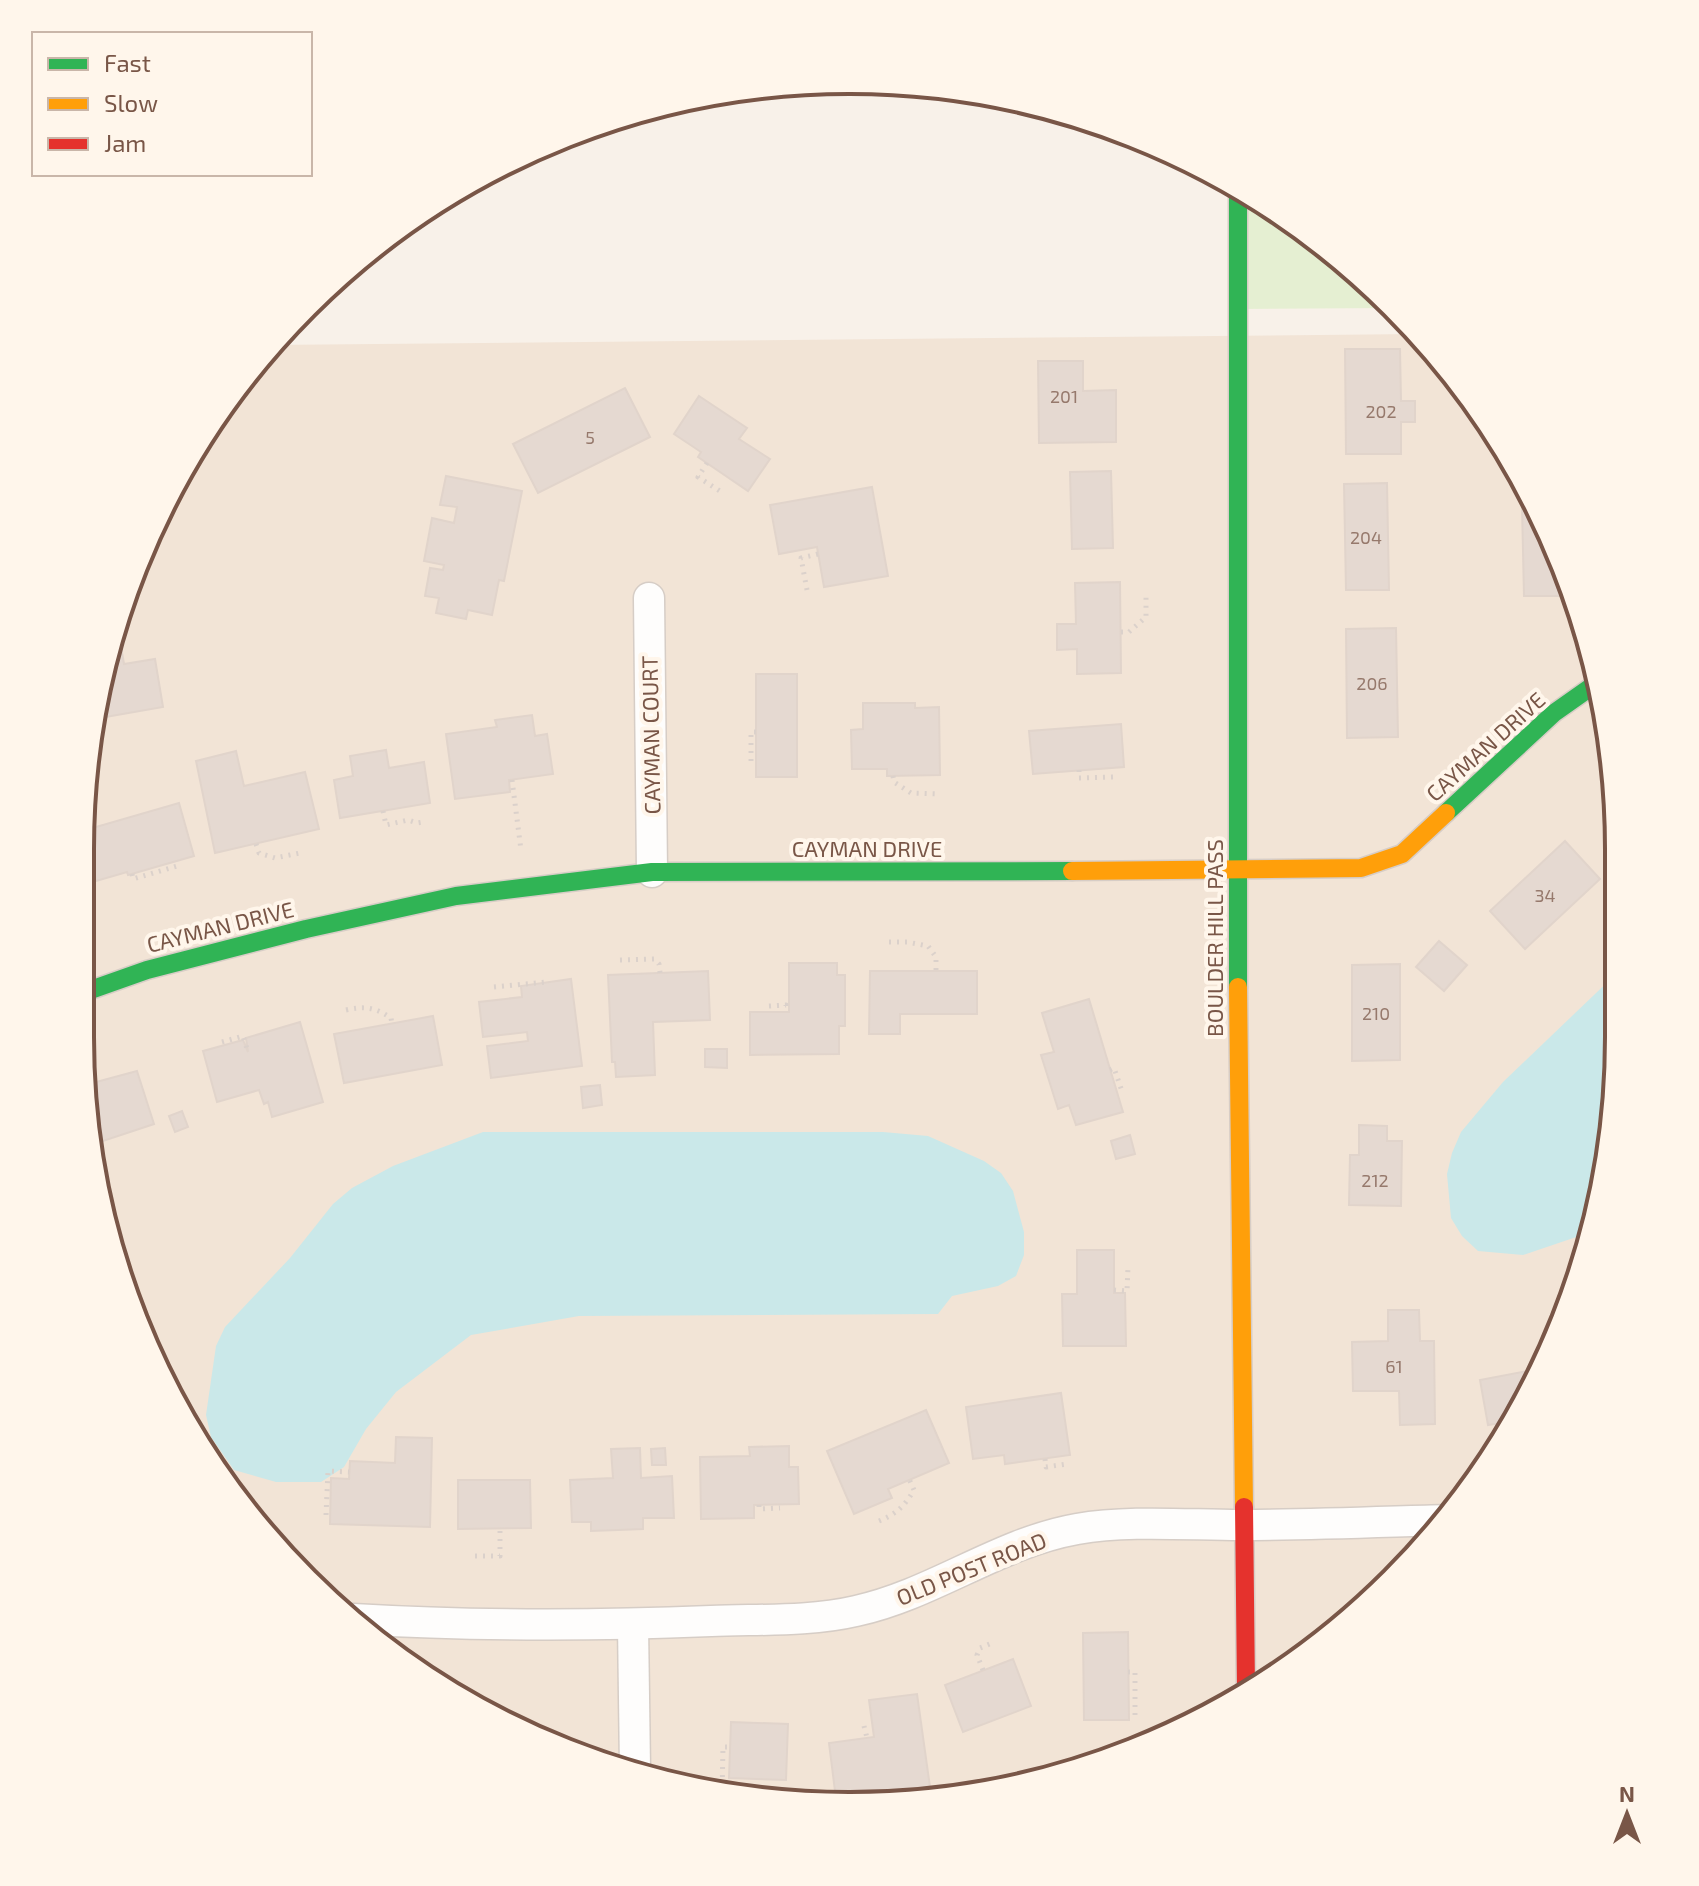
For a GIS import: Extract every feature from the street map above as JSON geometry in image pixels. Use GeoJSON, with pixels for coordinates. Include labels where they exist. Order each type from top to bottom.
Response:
{"type":"FeatureCollection","features":[{"type":"Feature","properties":{"kind":"street","name":"BOULDER HILL PASS"},"geometry":{"type":"LineString","coordinates":[[1238,202],[1237,871],[1246,1679]]}},
{"type":"Feature","properties":{"kind":"street","name":"CAYMAN COURT"},"geometry":{"type":"LineString","coordinates":[[649,598],[652,872]]}},
{"type":"Feature","properties":{"kind":"street","name":"CAYMAN DRIVE"},"geometry":{"type":"LineString","coordinates":[[94,989],[159,966],[456,896],[652,872],[1361,868],[1402,854],[1554,713],[1587,690]]}},
{"type":"Feature","properties":{"kind":"street","name":"OLD POST ROAD"},"geometry":{"type":"LineString","coordinates":[[370,1620],[442,1624],[633,1625],[811,1617],[854,1612],[913,1595],[1028,1541],[1078,1529],[1142,1525],[1430,1520]]}},
{"type":"Feature","properties":{"kind":"street"},"geometry":{"type":"LineString","coordinates":[[633,1625],[635,1760]]}},
{"type":"Feature","properties":{"kind":"path"},"geometry":{"type":"LineString","coordinates":[[707,463],[698,477],[723,493]]}},
{"type":"Feature","properties":{"kind":"path"},"geometry":{"type":"LineString","coordinates":[[807,590],[801,558],[818,554]]}},
{"type":"Feature","properties":{"kind":"path"},"geometry":{"type":"LineString","coordinates":[[1121,632],[1129,632],[1146,617],[1146,593]]}},
{"type":"Feature","properties":{"kind":"path"},"geometry":{"type":"LineString","coordinates":[[751,761],[751,732],[756,732]]}},
{"type":"Feature","properties":{"kind":"path"},"geometry":{"type":"LineString","coordinates":[[1079,770],[1079,778],[1114,777]]}},
{"type":"Feature","properties":{"kind":"path"},"geometry":{"type":"LineString","coordinates":[[893,776],[894,782],[911,793],[939,794]]}},
{"type":"Feature","properties":{"kind":"path"},"geometry":{"type":"LineString","coordinates":[[512,780],[522,864]]}},
{"type":"Feature","properties":{"kind":"path"},"geometry":{"type":"LineString","coordinates":[[383,811],[386,825],[408,820],[423,822]]}},
{"type":"Feature","properties":{"kind":"path"},"geometry":{"type":"LineString","coordinates":[[256,844],[259,853],[275,858],[300,853]]}},
{"type":"Feature","properties":{"kind":"path"},"geometry":{"type":"LineString","coordinates":[[132,874],[133,879],[177,866]]}},
{"type":"Feature","properties":{"kind":"path"},"geometry":{"type":"LineString","coordinates":[[889,942],[928,946],[936,957],[936,971]]}},
{"type":"Feature","properties":{"kind":"path"},"geometry":{"type":"LineString","coordinates":[[620,960],[654,959],[659,964],[660,973]]}},
{"type":"Feature","properties":{"kind":"path"},"geometry":{"type":"LineString","coordinates":[[494,987],[547,982]]}},
{"type":"Feature","properties":{"kind":"path"},"geometry":{"type":"LineString","coordinates":[[769,1006],[786,1005],[786,1012]]}},
{"type":"Feature","properties":{"kind":"path"},"geometry":{"type":"LineString","coordinates":[[346,1010],[364,1006],[391,1018],[392,1024]]}},
{"type":"Feature","properties":{"kind":"path"},"geometry":{"type":"LineString","coordinates":[[222,1042],[243,1036],[248,1052]]}},
{"type":"Feature","properties":{"kind":"path"},"geometry":{"type":"LineString","coordinates":[[1110,1070],[1114,1068],[1123,1094]]}},
{"type":"Feature","properties":{"kind":"path"},"geometry":{"type":"LineString","coordinates":[[1114,1290],[1127,1291],[1128,1267]]}},
{"type":"Feature","properties":{"kind":"path"},"geometry":{"type":"LineString","coordinates":[[1045,1459],[1046,1467],[1067,1464]]}},
{"type":"Feature","properties":{"kind":"path"},"geometry":{"type":"LineString","coordinates":[[326,1515],[328,1471],[349,1472]]}},
{"type":"Feature","properties":{"kind":"path"},"geometry":{"type":"LineString","coordinates":[[879,1521],[905,1506],[914,1490],[909,1479]]}},
{"type":"Feature","properties":{"kind":"path"},"geometry":{"type":"LineString","coordinates":[[759,1505],[759,1509],[780,1508]]}},
{"type":"Feature","properties":{"kind":"path"},"geometry":{"type":"LineString","coordinates":[[475,1556],[500,1556],[500,1528]]}},
{"type":"Feature","properties":{"kind":"path"},"geometry":{"type":"LineString","coordinates":[[983,1670],[977,1655],[980,1648],[992,1643]]}},
{"type":"Feature","properties":{"kind":"path"},"geometry":{"type":"LineString","coordinates":[[1128,1672],[1135,1672],[1135,1717]]}},
{"type":"Feature","properties":{"kind":"path"},"geometry":{"type":"LineString","coordinates":[[864,1726],[867,1738]]}},
{"type":"Feature","properties":{"kind":"path"},"geometry":{"type":"LineString","coordinates":[[722,1781],[723,1747],[730,1747]]}},
{"type":"Feature","properties":{"kind":"shaded area"},"geometry":{"type":"Polygon","coordinates":[[[1402,334],[1418,351],[1478,430],[1527,515],[1565,607],[1579,654],[1599,751],[1603,800],[1603,1086],[1599,1135],[1579,1232],[1565,1279],[1527,1371],[1478,1456],[1449,1496],[1418,1535],[1348,1605],[1269,1665],[1227,1691],[1184,1714],[1092,1752],[1045,1766],[948,1786],[850,1792],[800,1790],[751,1786],[654,1766],[607,1752],[515,1714],[430,1665],[390,1636],[351,1605],[281,1535],[221,1456],[172,1371],[134,1279],[120,1232],[100,1135],[96,1086],[94,850],[100,751],[120,654],[134,607],[172,515],[195,472],[221,430],[287,345],[1402,334]]]}},
{"type":"Feature","properties":{"kind":"green space"},"geometry":{"type":"Polygon","coordinates":[[[1235,200],[1309,250],[1377,308],[1238,309],[1235,200]]]}},
{"type":"Feature","properties":{"kind":"water"},"geometry":{"type":"Polygon","coordinates":[[[1605,984],[1599,1135],[1578,1237],[1523,1255],[1478,1251],[1462,1236],[1451,1218],[1447,1174],[1452,1153],[1461,1132],[1503,1082],[1605,984]]]}},
{"type":"Feature","properties":{"kind":"water"},"geometry":{"type":"Polygon","coordinates":[[[483,1132],[883,1132],[928,1136],[984,1161],[1001,1173],[1013,1191],[1024,1232],[1024,1255],[1016,1276],[998,1286],[952,1296],[938,1314],[579,1316],[471,1335],[396,1392],[366,1429],[344,1467],[321,1482],[276,1482],[234,1470],[211,1437],[206,1415],[216,1346],[225,1327],[290,1258],[333,1204],[352,1188],[393,1166],[483,1132]]]}},
{"type":"Feature","properties":{"kind":"building"},"geometry":{"type":"Polygon","coordinates":[[[1345,349],[1400,349],[1401,401],[1415,401],[1415,422],[1401,422],[1401,454],[1346,454],[1345,349]]]}},
{"type":"Feature","properties":{"kind":"building"},"geometry":{"type":"Polygon","coordinates":[[[1038,361],[1083,361],[1083,391],[1116,390],[1116,442],[1039,443],[1038,361]]]}},
{"type":"Feature","properties":{"kind":"building"},"geometry":{"type":"Polygon","coordinates":[[[625,388],[650,437],[538,493],[513,444],[625,388]]]}},
{"type":"Feature","properties":{"kind":"building"},"geometry":{"type":"Polygon","coordinates":[[[699,396],[747,428],[739,439],[770,459],[748,491],[698,457],[701,452],[674,434],[699,396]]]}},
{"type":"Feature","properties":{"kind":"building"},"geometry":{"type":"Polygon","coordinates":[[[1111,471],[1113,548],[1072,549],[1070,472],[1111,471]]]}},
{"type":"Feature","properties":{"kind":"building"},"geometry":{"type":"Polygon","coordinates":[[[446,476],[522,491],[504,581],[499,580],[492,615],[468,610],[466,619],[436,613],[439,598],[425,596],[430,568],[443,570],[444,565],[424,561],[432,518],[454,523],[457,507],[440,505],[446,476]]]}},
{"type":"Feature","properties":{"kind":"building"},"geometry":{"type":"Polygon","coordinates":[[[1387,483],[1389,590],[1346,590],[1344,484],[1387,483]]]}},
{"type":"Feature","properties":{"kind":"building"},"geometry":{"type":"Polygon","coordinates":[[[872,487],[888,576],[824,587],[817,547],[779,554],[770,505],[872,487]]]}},
{"type":"Feature","properties":{"kind":"building"},"geometry":{"type":"Polygon","coordinates":[[[1522,506],[1561,596],[1524,596],[1522,506]]]}},
{"type":"Feature","properties":{"kind":"building"},"geometry":{"type":"Polygon","coordinates":[[[1120,582],[1121,673],[1077,674],[1077,649],[1057,650],[1057,624],[1076,624],[1075,583],[1120,582]]]}},
{"type":"Feature","properties":{"kind":"building"},"geometry":{"type":"Polygon","coordinates":[[[1396,628],[1398,737],[1347,738],[1346,629],[1396,628]]]}},
{"type":"Feature","properties":{"kind":"building"},"geometry":{"type":"Polygon","coordinates":[[[121,649],[124,664],[155,659],[163,707],[106,717],[121,649]]]}},
{"type":"Feature","properties":{"kind":"building"},"geometry":{"type":"Polygon","coordinates":[[[756,674],[797,674],[797,777],[756,777],[756,674]]]}},
{"type":"Feature","properties":{"kind":"building"},"geometry":{"type":"Polygon","coordinates":[[[863,703],[915,703],[915,708],[939,707],[940,775],[887,776],[887,769],[852,769],[851,730],[863,729],[863,703]]]}},
{"type":"Feature","properties":{"kind":"building"},"geometry":{"type":"Polygon","coordinates":[[[532,715],[535,736],[547,734],[553,774],[509,780],[510,792],[455,799],[446,734],[497,727],[495,720],[532,715]]]}},
{"type":"Feature","properties":{"kind":"building"},"geometry":{"type":"Polygon","coordinates":[[[1121,724],[1124,767],[1033,774],[1029,731],[1121,724]]]}},
{"type":"Feature","properties":{"kind":"building"},"geometry":{"type":"Polygon","coordinates":[[[386,750],[389,768],[424,762],[430,803],[340,818],[334,780],[353,776],[350,756],[386,750]]]}},
{"type":"Feature","properties":{"kind":"building"},"geometry":{"type":"Polygon","coordinates":[[[236,751],[244,786],[305,772],[319,829],[215,853],[196,761],[236,751]]]}},
{"type":"Feature","properties":{"kind":"building"},"geometry":{"type":"Polygon","coordinates":[[[179,803],[194,856],[96,881],[95,827],[179,803]]]}},
{"type":"Feature","properties":{"kind":"building"},"geometry":{"type":"Polygon","coordinates":[[[1565,841],[1600,879],[1525,949],[1490,911],[1565,841]]]}},
{"type":"Feature","properties":{"kind":"building"},"geometry":{"type":"Polygon","coordinates":[[[1439,941],[1467,965],[1444,991],[1416,967],[1439,941]]]}},
{"type":"Feature","properties":{"kind":"building"},"geometry":{"type":"Polygon","coordinates":[[[789,963],[837,963],[837,975],[845,975],[845,1026],[839,1026],[839,1054],[750,1055],[750,1012],[789,1012],[789,963]]]}},
{"type":"Feature","properties":{"kind":"building"},"geometry":{"type":"Polygon","coordinates":[[[1400,964],[1400,1060],[1352,1061],[1352,965],[1400,964]]]}},
{"type":"Feature","properties":{"kind":"building"},"geometry":{"type":"Polygon","coordinates":[[[708,971],[710,1020],[653,1022],[655,1075],[616,1077],[615,1062],[612,1062],[608,975],[708,971]]]}},
{"type":"Feature","properties":{"kind":"building"},"geometry":{"type":"Polygon","coordinates":[[[870,971],[977,971],[977,1014],[900,1014],[900,1034],[869,1034],[870,971]]]}},
{"type":"Feature","properties":{"kind":"building"},"geometry":{"type":"Polygon","coordinates":[[[571,979],[582,1066],[491,1078],[487,1046],[528,1041],[527,1032],[483,1037],[479,1002],[522,997],[521,986],[571,979]]]}},
{"type":"Feature","properties":{"kind":"building"},"geometry":{"type":"Polygon","coordinates":[[[1089,999],[1123,1112],[1076,1125],[1069,1105],[1058,1109],[1041,1055],[1054,1052],[1042,1013],[1089,999]]]}},
{"type":"Feature","properties":{"kind":"building"},"geometry":{"type":"Polygon","coordinates":[[[433,1016],[442,1065],[344,1083],[334,1034],[433,1016]]]}},
{"type":"Feature","properties":{"kind":"building"},"geometry":{"type":"Polygon","coordinates":[[[300,1022],[323,1102],[272,1117],[268,1102],[264,1104],[259,1090],[217,1102],[203,1051],[243,1040],[248,1052],[246,1038],[300,1022]]]}},
{"type":"Feature","properties":{"kind":"building"},"geometry":{"type":"Polygon","coordinates":[[[705,1049],[727,1049],[727,1068],[705,1067],[705,1049]]]}},
{"type":"Feature","properties":{"kind":"building"},"geometry":{"type":"Polygon","coordinates":[[[137,1071],[154,1124],[101,1142],[96,1082],[137,1071]]]}},
{"type":"Feature","properties":{"kind":"building"},"geometry":{"type":"Polygon","coordinates":[[[600,1085],[602,1105],[583,1108],[581,1087],[600,1085]]]}},
{"type":"Feature","properties":{"kind":"building"},"geometry":{"type":"Polygon","coordinates":[[[182,1111],[188,1127],[175,1132],[169,1116],[182,1111]]]}},
{"type":"Feature","properties":{"kind":"building"},"geometry":{"type":"Polygon","coordinates":[[[1359,1125],[1387,1126],[1387,1141],[1402,1141],[1401,1206],[1349,1205],[1350,1155],[1359,1155],[1359,1125]]]}},
{"type":"Feature","properties":{"kind":"building"},"geometry":{"type":"Polygon","coordinates":[[[1130,1135],[1135,1154],[1116,1159],[1111,1141],[1130,1135]]]}},
{"type":"Feature","properties":{"kind":"building"},"geometry":{"type":"Polygon","coordinates":[[[1077,1250],[1114,1250],[1114,1293],[1125,1293],[1126,1346],[1063,1346],[1062,1294],[1077,1294],[1077,1250]]]}},
{"type":"Feature","properties":{"kind":"building"},"geometry":{"type":"Polygon","coordinates":[[[1388,1310],[1419,1310],[1420,1341],[1434,1341],[1435,1424],[1400,1425],[1399,1391],[1353,1391],[1352,1342],[1388,1341],[1388,1310]]]}},
{"type":"Feature","properties":{"kind":"building"},"geometry":{"type":"Polygon","coordinates":[[[1527,1371],[1498,1423],[1488,1425],[1480,1380],[1527,1371]]]}},
{"type":"Feature","properties":{"kind":"building"},"geometry":{"type":"Polygon","coordinates":[[[1061,1393],[1070,1455],[1005,1464],[1004,1455],[973,1459],[966,1407],[1061,1393]]]}},
{"type":"Feature","properties":{"kind":"building"},"geometry":{"type":"Polygon","coordinates":[[[926,1410],[949,1463],[888,1489],[892,1498],[854,1514],[827,1451],[926,1410]]]}},
{"type":"Feature","properties":{"kind":"building"},"geometry":{"type":"Polygon","coordinates":[[[396,1437],[432,1438],[430,1527],[330,1524],[331,1478],[349,1479],[350,1461],[395,1463],[396,1437]]]}},
{"type":"Feature","properties":{"kind":"building"},"geometry":{"type":"Polygon","coordinates":[[[789,1446],[789,1467],[798,1467],[799,1504],[754,1505],[754,1518],[701,1519],[700,1457],[750,1456],[749,1447],[789,1446]]]}},
{"type":"Feature","properties":{"kind":"building"},"geometry":{"type":"Polygon","coordinates":[[[640,1448],[641,1478],[672,1476],[674,1518],[643,1518],[643,1529],[618,1530],[591,1531],[591,1522],[572,1522],[570,1480],[613,1478],[611,1449],[640,1448]]]}},
{"type":"Feature","properties":{"kind":"building"},"geometry":{"type":"Polygon","coordinates":[[[665,1448],[666,1465],[652,1465],[651,1449],[665,1448]]]}},
{"type":"Feature","properties":{"kind":"building"},"geometry":{"type":"Polygon","coordinates":[[[458,1480],[530,1480],[531,1528],[458,1529],[458,1480]]]}},
{"type":"Feature","properties":{"kind":"building"},"geometry":{"type":"Polygon","coordinates":[[[1128,1632],[1129,1720],[1084,1720],[1083,1633],[1128,1632]]]}},
{"type":"Feature","properties":{"kind":"building"},"geometry":{"type":"Polygon","coordinates":[[[1013,1659],[1031,1706],[963,1732],[945,1685],[1013,1659]]]}},
{"type":"Feature","properties":{"kind":"building"},"geometry":{"type":"Polygon","coordinates":[[[917,1694],[930,1787],[835,1791],[829,1743],[874,1737],[869,1700],[917,1694]]]}},
{"type":"Feature","properties":{"kind":"building"},"geometry":{"type":"Polygon","coordinates":[[[731,1722],[788,1724],[786,1780],[729,1778],[731,1722]]]}},
{"type":"Feature","properties":{"kind":"traffic: fast"},"geometry":{"type":"LineString","coordinates":[[1238,202],[1238,987]]}},
{"type":"Feature","properties":{"kind":"traffic: fast"},"geometry":{"type":"LineString","coordinates":[[1446,813],[1554,713],[1587,690]]}},
{"type":"Feature","properties":{"kind":"traffic: fast"},"geometry":{"type":"LineString","coordinates":[[94,989],[147,970],[306,929],[456,896],[652,872],[1072,871]]}},
{"type":"Feature","properties":{"kind":"traffic: slow"},"geometry":{"type":"LineString","coordinates":[[1072,871],[1361,868],[1402,854],[1446,813]]}},
{"type":"Feature","properties":{"kind":"traffic: slow"},"geometry":{"type":"LineString","coordinates":[[1238,987],[1244,1507]]}},
{"type":"Feature","properties":{"kind":"traffic: jam"},"geometry":{"type":"LineString","coordinates":[[1244,1507],[1246,1679]]}}]}
